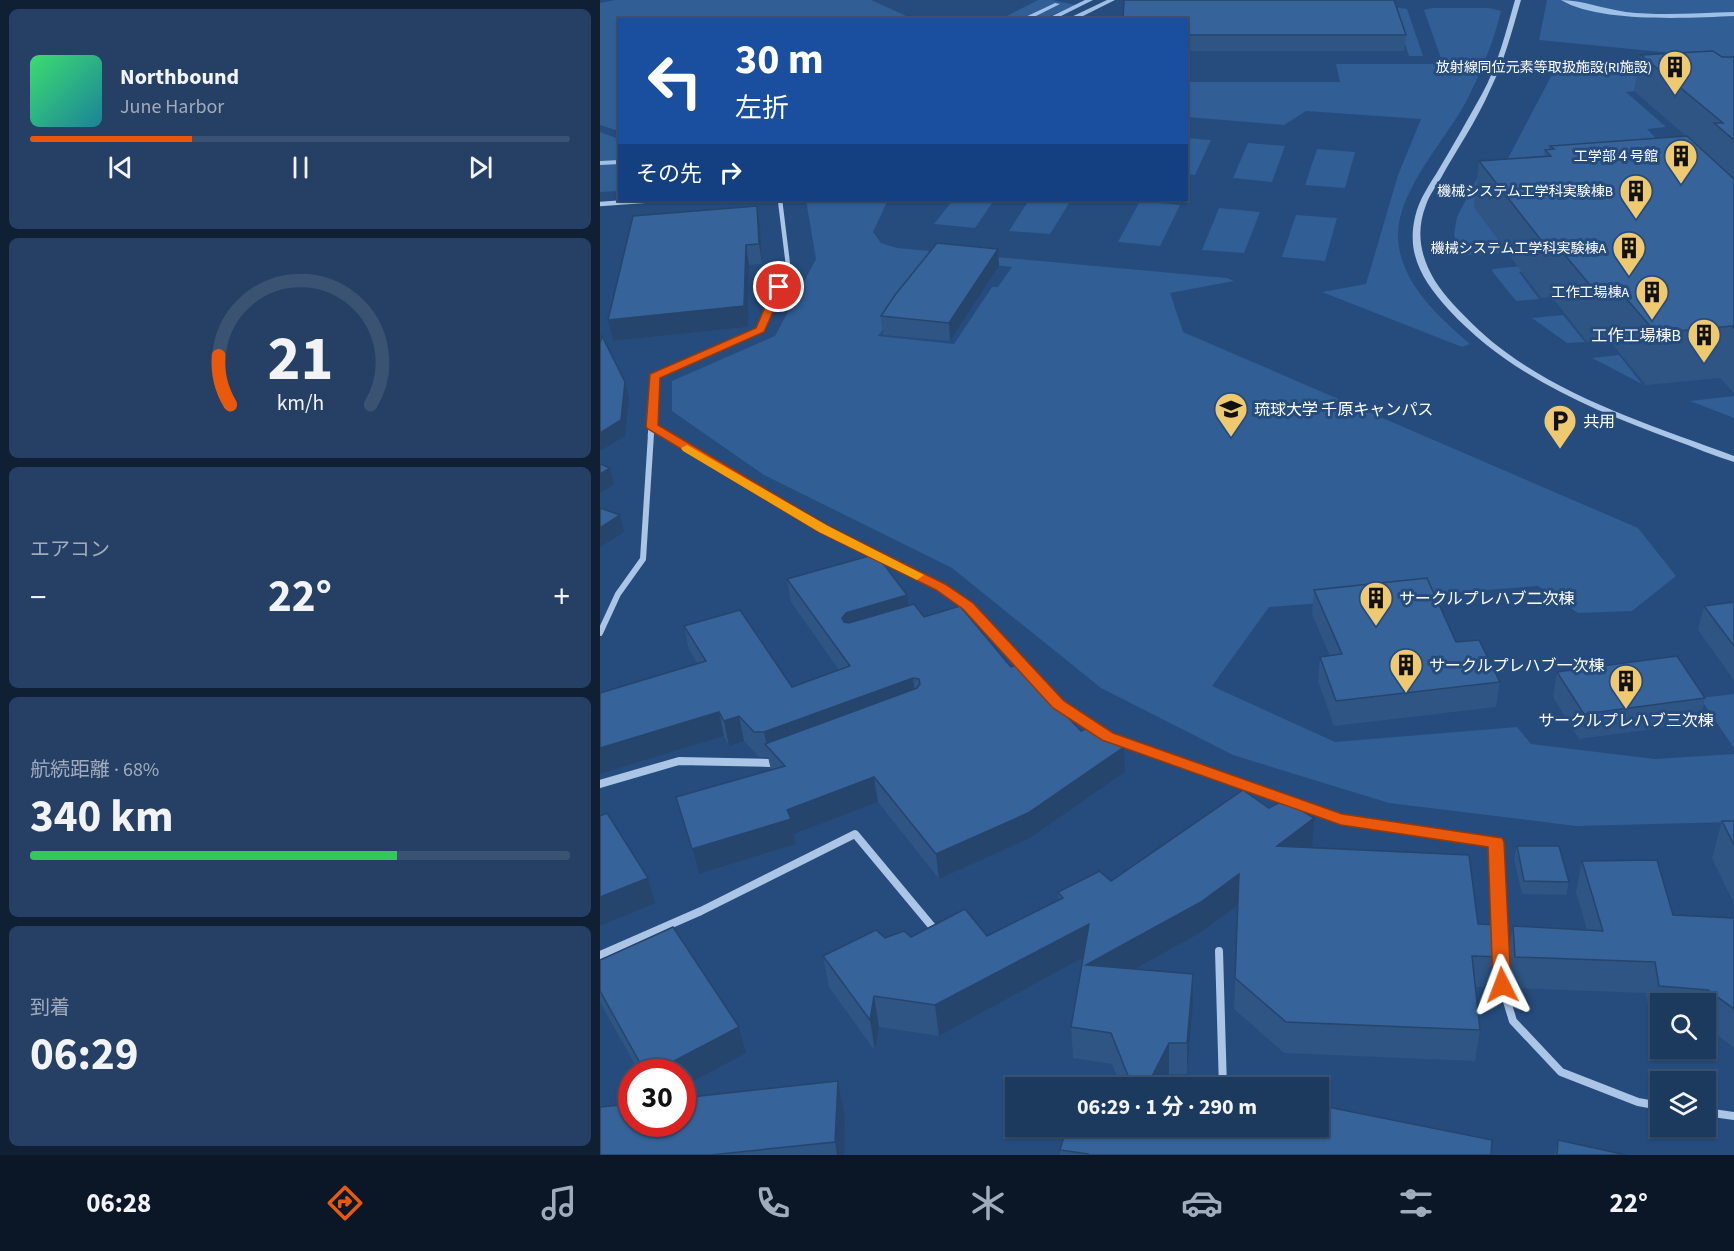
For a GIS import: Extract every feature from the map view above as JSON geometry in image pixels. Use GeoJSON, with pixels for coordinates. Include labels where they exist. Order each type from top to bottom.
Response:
{"type":"FeatureCollection","features":[{"type":"Feature","properties":{"kind":"street"},"geometry":{"type":"LineString","coordinates":[[1518,0],[1506,42],[1487,91],[1422,205],[1416,242],[1425,272],[1446,302],[1468,325],[1499,351],[1534,374],[1594,405],[1734,459]]}},
{"type":"Feature","properties":{"kind":"street"},"geometry":{"type":"LineString","coordinates":[[600,204],[642,201]]}},
{"type":"Feature","properties":{"kind":"street"},"geometry":{"type":"LineString","coordinates":[[600,633],[618,594],[643,559],[654,376],[760,330],[788,265],[780,201]]}},
{"type":"Feature","properties":{"kind":"street"},"geometry":{"type":"LineString","coordinates":[[652,427],[823,529],[940,587],[968,606],[1058,704],[1107,737],[1341,819],[1460,839],[1496,842],[1500,937]]}},
{"type":"Feature","properties":{"kind":"street"},"geometry":{"type":"LineString","coordinates":[[957,609],[968,606]]}},
{"type":"Feature","properties":{"kind":"street"},"geometry":{"type":"LineString","coordinates":[[600,784],[679,760],[770,763],[781,759]]}},
{"type":"Feature","properties":{"kind":"street"},"geometry":{"type":"LineString","coordinates":[[600,955],[701,911],[855,834],[936,930]]}},
{"type":"Feature","properties":{"kind":"street"},"geometry":{"type":"LineString","coordinates":[[1500,949],[1502,985],[1513,1021],[1562,1072],[1638,1102],[1650,1104]]}},
{"type":"Feature","properties":{"kind":"street"},"geometry":{"type":"LineString","coordinates":[[1219,951],[1223,1077]]}},
{"type":"Feature","properties":{"kind":"street"},"geometry":{"type":"LineString","coordinates":[[1716,1113],[1734,1116]]}},
{"type":"Feature","properties":{"kind":"shaded area"},"geometry":{"type":"Polygon","coordinates":[[[615,0],[871,0],[911,18],[618,18],[618,131],[600,125],[600,3],[615,0]]]}},
{"type":"Feature","properties":{"kind":"shaded area"},"geometry":{"type":"Polygon","coordinates":[[[1038,0],[1052,0],[1076,5],[1045,18],[1003,18],[1038,0]]]}},
{"type":"Feature","properties":{"kind":"shaded area"},"geometry":{"type":"Polygon","coordinates":[[[1547,0],[1734,0],[1734,59],[1539,40],[1547,0]]]}},
{"type":"Feature","properties":{"kind":"shaded area"},"geometry":{"type":"Polygon","coordinates":[[[1393,7],[1407,9],[1423,56],[1409,56],[1393,7]]]}},
{"type":"Feature","properties":{"kind":"shaded area"},"geometry":{"type":"Polygon","coordinates":[[[1489,8],[1501,11],[1491,45],[1467,100],[1424,166],[1405,201],[1400,219],[1398,237],[1400,254],[1413,284],[1434,310],[1470,344],[1462,347],[1322,292],[1366,284],[1398,175],[1421,119],[1306,111],[1284,125],[1188,117],[1188,82],[1340,82],[1336,64],[1443,64],[1424,10],[1489,8]]]}},
{"type":"Feature","properties":{"kind":"shaded area"},"geometry":{"type":"Polygon","coordinates":[[[1561,63],[1695,72],[1712,85],[1626,92],[1666,127],[1647,129],[1656,138],[1734,132],[1734,254],[1519,272],[1539,299],[1516,301],[1492,271],[1493,269],[1557,262],[1547,249],[1457,256],[1454,234],[1457,217],[1486,161],[1505,164],[1557,65],[1561,63]]]}},
{"type":"Feature","properties":{"kind":"shaded area"},"geometry":{"type":"Polygon","coordinates":[[[600,132],[618,139],[618,191],[600,192],[600,132]]]}},
{"type":"Feature","properties":{"kind":"shaded area"},"geometry":{"type":"Polygon","coordinates":[[[1188,138],[1211,140],[1195,175],[1188,174],[1188,138]]]}},
{"type":"Feature","properties":{"kind":"shaded area"},"geometry":{"type":"Polygon","coordinates":[[[1248,143],[1285,146],[1272,182],[1233,178],[1248,143]]]}},
{"type":"Feature","properties":{"kind":"shaded area"},"geometry":{"type":"Polygon","coordinates":[[[1317,149],[1355,152],[1345,188],[1305,185],[1317,149]]]}},
{"type":"Feature","properties":{"kind":"shaded area"},"geometry":{"type":"Polygon","coordinates":[[[806,201],[888,201],[873,232],[881,243],[897,248],[1227,278],[1234,281],[1170,293],[1183,332],[1638,528],[1676,576],[1632,611],[1578,613],[1538,586],[1269,607],[1212,686],[1335,742],[1517,727],[1531,744],[1655,759],[1734,754],[1734,822],[1576,826],[1389,803],[1233,755],[1101,688],[952,568],[764,475],[672,411],[672,381],[775,336],[816,259],[806,201]],[[937,258],[878,336],[954,344],[992,287],[998,287],[1012,267],[937,258]]]}},
{"type":"Feature","properties":{"kind":"shaded area"},"geometry":{"type":"Polygon","coordinates":[[[952,201],[993,201],[975,228],[934,224],[952,201]]]}},
{"type":"Feature","properties":{"kind":"shaded area"},"geometry":{"type":"Polygon","coordinates":[[[1028,201],[1070,201],[1050,234],[1009,231],[1028,201]]]}},
{"type":"Feature","properties":{"kind":"shaded area"},"geometry":{"type":"Polygon","coordinates":[[[1140,201],[1180,205],[1160,246],[1118,242],[1140,201]]]}},
{"type":"Feature","properties":{"kind":"shaded area"},"geometry":{"type":"Polygon","coordinates":[[[1219,208],[1260,212],[1244,253],[1202,250],[1219,208]]]}},
{"type":"Feature","properties":{"kind":"shaded area"},"geometry":{"type":"Polygon","coordinates":[[[1296,215],[1337,218],[1325,261],[1282,257],[1296,215]]]}},
{"type":"Feature","properties":{"kind":"shaded area"},"geometry":{"type":"Polygon","coordinates":[[[1563,315],[1585,342],[1567,343],[1532,318],[1563,315]]]}},
{"type":"Feature","properties":{"kind":"shaded area"},"geometry":{"type":"Polygon","coordinates":[[[1619,355],[1642,384],[1592,358],[1619,355]]]}},
{"type":"Feature","properties":{"kind":"shaded area"},"geometry":{"type":"Polygon","coordinates":[[[1734,396],[1734,418],[1690,401],[1734,396]]]}},
{"type":"Feature","properties":{"kind":"shaded area"},"geometry":{"type":"Polygon","coordinates":[[[1734,694],[1734,748],[1700,698],[1734,694]]]}},
{"type":"Feature","properties":{"kind":"building"},"geometry":{"type":"Polygon","coordinates":[[[1124,0],[1394,0],[1406,35],[1188,35],[1188,18],[1123,18],[1124,0]]]}},
{"type":"Feature","properties":{"kind":"building"},"geometry":{"type":"Polygon","coordinates":[[[1713,51],[1722,57],[1734,57],[1734,140],[1714,123],[1723,123],[1641,55],[1713,51]]]}},
{"type":"Feature","properties":{"kind":"building"},"geometry":{"type":"Polygon","coordinates":[[[1687,136],[1734,179],[1734,328],[1732,326],[1656,333],[1618,289],[1595,291],[1559,248],[1548,249],[1479,161],[1551,156],[1545,150],[1554,149],[1550,146],[1687,136]]]}},
{"type":"Feature","properties":{"kind":"building"},"geometry":{"type":"Polygon","coordinates":[[[757,206],[759,244],[746,245],[744,306],[608,320],[633,216],[757,206]]]}},
{"type":"Feature","properties":{"kind":"building"},"geometry":{"type":"Polygon","coordinates":[[[937,243],[998,249],[949,323],[881,316],[895,295],[937,243]]]}},
{"type":"Feature","properties":{"kind":"building"},"geometry":{"type":"Polygon","coordinates":[[[602,336],[625,382],[621,420],[600,433],[600,343],[602,336]]]}},
{"type":"Feature","properties":{"kind":"building"},"geometry":{"type":"Polygon","coordinates":[[[600,464],[610,468],[600,474],[600,464]]]}},
{"type":"Feature","properties":{"kind":"building"},"geometry":{"type":"Polygon","coordinates":[[[600,508],[620,515],[600,528],[600,508]]]}},
{"type":"Feature","properties":{"kind":"building"},"geometry":{"type":"Polygon","coordinates":[[[876,554],[907,595],[846,613],[842,618],[844,622],[849,623],[914,604],[924,617],[960,606],[1011,667],[1017,664],[1081,731],[1094,724],[1124,747],[1028,813],[936,854],[874,777],[787,810],[791,819],[692,849],[676,797],[785,766],[765,744],[917,688],[920,684],[919,679],[913,678],[764,732],[754,732],[739,716],[724,721],[719,712],[600,748],[600,693],[706,661],[684,626],[740,610],[792,687],[850,666],[787,579],[876,554]]]}},
{"type":"Feature","properties":{"kind":"building"},"geometry":{"type":"Polygon","coordinates":[[[1427,578],[1456,642],[1479,640],[1500,682],[1336,701],[1320,657],[1342,654],[1314,590],[1427,578]]]}},
{"type":"Feature","properties":{"kind":"building"},"geometry":{"type":"Polygon","coordinates":[[[1734,602],[1734,646],[1704,606],[1734,602]]]}},
{"type":"Feature","properties":{"kind":"building"},"geometry":{"type":"Polygon","coordinates":[[[1677,656],[1705,698],[1584,714],[1557,672],[1677,656]]]}},
{"type":"Feature","properties":{"kind":"building"},"geometry":{"type":"Polygon","coordinates":[[[1243,790],[1269,808],[1284,800],[1314,818],[1277,846],[1469,855],[1478,924],[1500,925],[1502,957],[1472,956],[1480,1030],[1286,1022],[1235,978],[1239,874],[1201,902],[1086,965],[1193,974],[1187,1043],[1169,1043],[1152,1077],[1129,1077],[1111,1033],[1071,1027],[1089,924],[935,1005],[874,996],[870,1020],[823,956],[876,930],[885,938],[904,931],[911,937],[965,909],[987,936],[1063,898],[1058,892],[1098,870],[1111,881],[1243,790]]]}},
{"type":"Feature","properties":{"kind":"building"},"geometry":{"type":"Polygon","coordinates":[[[607,813],[648,878],[600,897],[600,816],[607,813]]]}},
{"type":"Feature","properties":{"kind":"building"},"geometry":{"type":"Polygon","coordinates":[[[1722,821],[1734,821],[1734,845],[1722,821]]]}},
{"type":"Feature","properties":{"kind":"building"},"geometry":{"type":"Polygon","coordinates":[[[1517,846],[1559,846],[1569,882],[1524,881],[1517,846]]]}},
{"type":"Feature","properties":{"kind":"building"},"geometry":{"type":"Polygon","coordinates":[[[1657,860],[1673,915],[1734,918],[1734,1009],[1716,996],[1716,993],[1708,990],[1659,986],[1655,962],[1515,957],[1513,926],[1603,931],[1582,861],[1657,860]]]}},
{"type":"Feature","properties":{"kind":"building"},"geometry":{"type":"Polygon","coordinates":[[[673,927],[739,1027],[678,1059],[638,1059],[600,991],[600,960],[673,927]]]}},
{"type":"Feature","properties":{"kind":"building"},"geometry":{"type":"Polygon","coordinates":[[[838,1081],[835,1142],[710,1155],[600,1155],[600,1107],[618,1105],[618,1137],[696,1137],[696,1096],[838,1081]]]}},
{"type":"Feature","properties":{"kind":"building"},"geometry":{"type":"Polygon","coordinates":[[[1329,1107],[1492,1140],[1491,1155],[1088,1155],[1060,1150],[1064,1137],[1329,1137],[1329,1107]]]}},
{"type":"Feature","properties":{"kind":"building"},"geometry":{"type":"Polygon","coordinates":[[[1558,1140],[1626,1155],[1557,1155],[1558,1140]]]}},
{"type":"Feature","properties":{"kind":"waterway"},"geometry":{"type":"LineString","coordinates":[[1051,18],[1090,0]]}},
{"type":"Feature","properties":{"kind":"waterway"},"geometry":{"type":"LineString","coordinates":[[1072,18],[1112,0]]}},
{"type":"Feature","properties":{"kind":"waterway"},"geometry":{"type":"LineString","coordinates":[[1564,0],[1626,14],[1670,16],[1734,14]]}},
{"type":"Feature","properties":{"kind":"waterway"},"geometry":{"type":"LineString","coordinates":[[1026,18],[1057,4]]}},
{"type":"Feature","properties":{"kind":"waterway"},"geometry":{"type":"LineString","coordinates":[[600,163],[618,162]]}},
{"type":"Feature","properties":{"kind":"slow traffic"},"geometry":{"type":"LineString","coordinates":[[687,448],[823,529],[917,575]]}},
{"type":"Feature","properties":{"kind":"place","name":"放射線同位元素等取扱施設(RI施設)"},"geometry":{"type":"Point","coordinates":[1675,96]}},
{"type":"Feature","properties":{"kind":"place","name":"工学部４号館"},"geometry":{"type":"Point","coordinates":[1681,185]}},
{"type":"Feature","properties":{"kind":"place","name":"機械システム工学科実験棟B"},"geometry":{"type":"Point","coordinates":[1636,220]}},
{"type":"Feature","properties":{"kind":"place","name":"機械システム工学科実験棟A"},"geometry":{"type":"Point","coordinates":[1629,277]}},
{"type":"Feature","properties":{"kind":"place","name":"工作工場棟A"},"geometry":{"type":"Point","coordinates":[1652,321]}},
{"type":"Feature","properties":{"kind":"place","name":"工作工場棟B"},"geometry":{"type":"Point","coordinates":[1704,364]}},
{"type":"Feature","properties":{"kind":"place","name":"琉球大学 千原キャンパス"},"geometry":{"type":"Point","coordinates":[1231,438]}},
{"type":"Feature","properties":{"kind":"place","name":"共用"},"geometry":{"type":"Point","coordinates":[1560,450]}},
{"type":"Feature","properties":{"kind":"place","name":"サークルプレハブ二次棟"},"geometry":{"type":"Point","coordinates":[1376,627]}},
{"type":"Feature","properties":{"kind":"place","name":"サークルプレハブ一次棟"},"geometry":{"type":"Point","coordinates":[1406,694]}},
{"type":"Feature","properties":{"kind":"place","name":"サークルプレハブ三次棟"},"geometry":{"type":"Point","coordinates":[1626,710]}},
{"type":"Feature","properties":{"kind":"route"},"geometry":{"type":"LineString","coordinates":[[779,287],[760,330],[654,376],[652,427],[823,529],[940,587],[968,606],[1058,704],[1107,737],[1341,819],[1460,839],[1496,842],[1502,985]]}}]}
